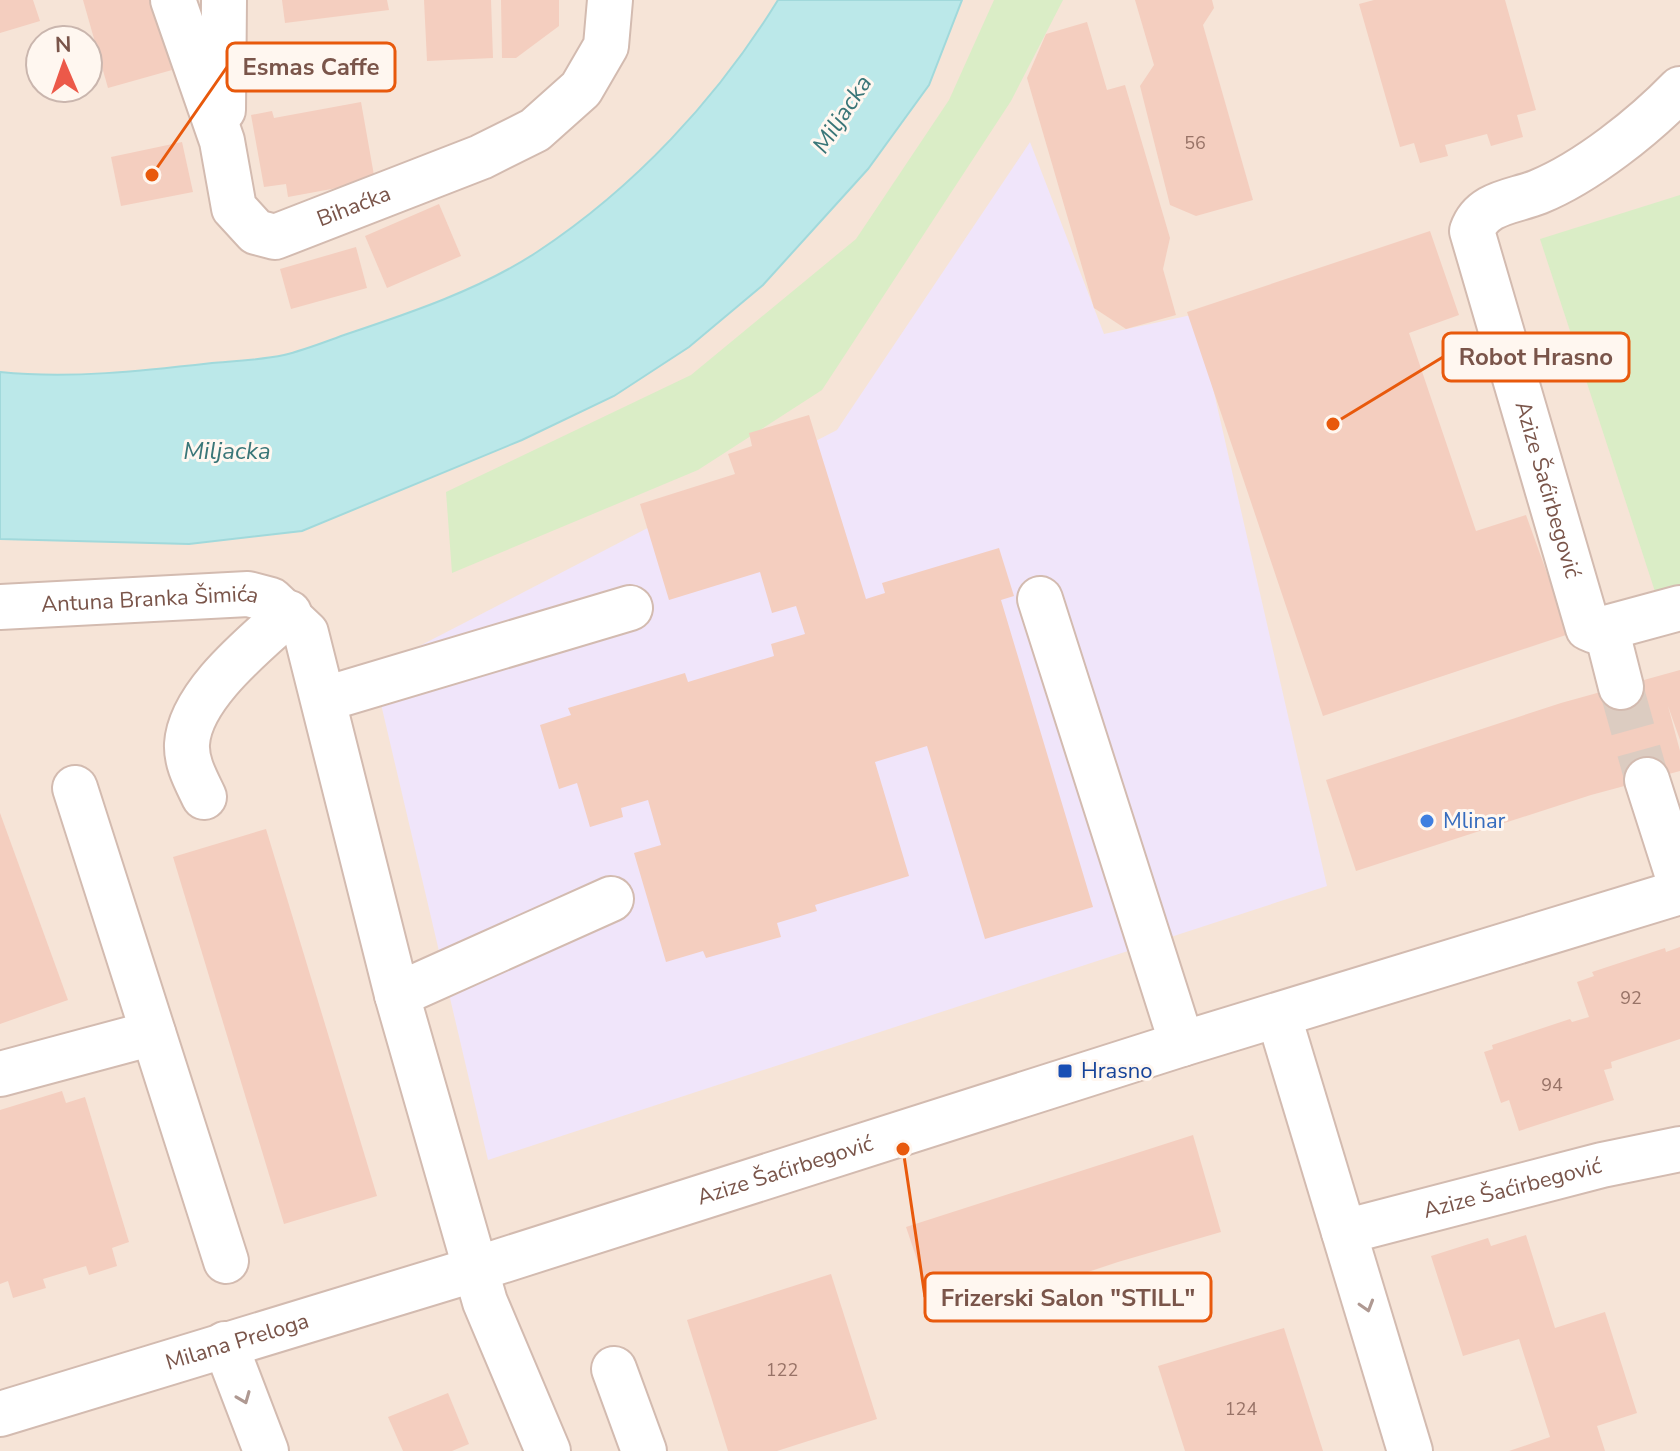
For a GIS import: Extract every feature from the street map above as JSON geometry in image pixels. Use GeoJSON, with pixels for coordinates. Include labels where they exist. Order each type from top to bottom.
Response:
{"type":"FeatureCollection","features":[{"type":"Feature","properties":{"kind":"street","name":"Bihaćka"},"geometry":{"type":"LineString","coordinates":[[173,0],[222,141],[234,208],[247,226],[261,235],[283,234],[481,157],[535,130],[581,89],[606,46],[610,0]]}},
{"type":"Feature","properties":{"kind":"street"},"geometry":{"type":"LineString","coordinates":[[222,141],[224,0]]}},
{"type":"Feature","properties":{"kind":"street","name":"Azize Šaćirbegović"},"geometry":{"type":"LineString","coordinates":[[1606,628],[1595,631],[1588,628],[1472,231],[1477,218],[1488,209],[1535,193],[1573,175],[1663,107],[1680,89]]}},
{"type":"Feature","properties":{"kind":"street","name":"Antuna Branka Šimića"},"geometry":{"type":"LineString","coordinates":[[0,607],[248,594],[271,600],[289,613],[306,633],[397,995],[485,1302],[548,1451]]}},
{"type":"Feature","properties":{"kind":"street"},"geometry":{"type":"LineString","coordinates":[[1040,599],[1182,1044]]}},
{"type":"Feature","properties":{"kind":"street"},"geometry":{"type":"LineString","coordinates":[[325,699],[630,608]]}},
{"type":"Feature","properties":{"kind":"street"},"geometry":{"type":"LineString","coordinates":[[1621,687],[1606,628],[1680,608]]}},
{"type":"Feature","properties":{"kind":"street"},"geometry":{"type":"LineString","coordinates":[[204,797],[189,765],[187,742],[198,713],[239,659],[289,613]]}},
{"type":"Feature","properties":{"kind":"street"},"geometry":{"type":"LineString","coordinates":[[1647,780],[1680,883]]}},
{"type":"Feature","properties":{"kind":"street"},"geometry":{"type":"LineString","coordinates":[[75,788],[226,1261]]}},
{"type":"Feature","properties":{"kind":"street","name":"Azize Šaćirbegović"},"geometry":{"type":"LineString","coordinates":[[476,1269],[1182,1044],[1279,1017],[1680,892]]}},
{"type":"Feature","properties":{"kind":"street"},"geometry":{"type":"LineString","coordinates":[[397,995],[611,899]]}},
{"type":"Feature","properties":{"kind":"street"},"geometry":{"type":"LineString","coordinates":[[1279,1017],[1410,1451]]}},
{"type":"Feature","properties":{"kind":"street"},"geometry":{"type":"LineString","coordinates":[[0,1074],[153,1033]]}},
{"type":"Feature","properties":{"kind":"street","name":"Azize Šaćirbegović"},"geometry":{"type":"LineString","coordinates":[[1344,1232],[1602,1165],[1680,1149]]}},
{"type":"Feature","properties":{"kind":"street","name":"Milana Preloga"},"geometry":{"type":"LineString","coordinates":[[0,1414],[476,1269]]}},
{"type":"Feature","properties":{"kind":"street"},"geometry":{"type":"LineString","coordinates":[[225,1344],[266,1451]]}},
{"type":"Feature","properties":{"kind":"street"},"geometry":{"type":"LineString","coordinates":[[614,1369],[644,1451]]}},
{"type":"Feature","properties":{"kind":"shaded area"},"geometry":{"type":"Polygon","coordinates":[[[0,0],[1680,0],[1680,1451],[0,1451],[0,0]]]}},
{"type":"Feature","properties":{"kind":"shaded area"},"geometry":{"type":"Polygon","coordinates":[[[1030,142],[1104,334],[1196,314],[1327,886],[488,1160],[373,670],[837,430],[1030,142]]]}},
{"type":"Feature","properties":{"kind":"green space"},"geometry":{"type":"Polygon","coordinates":[[[994,0],[1063,0],[1011,101],[822,390],[698,470],[452,573],[446,492],[691,375],[856,239],[949,100],[994,0]]]}},
{"type":"Feature","properties":{"kind":"green space"},"geometry":{"type":"Polygon","coordinates":[[[1680,195],[1680,603],[1661,610],[1540,239],[1680,195]]]}},
{"type":"Feature","properties":{"kind":"water","name":"Miljacka"},"geometry":{"type":"Polygon","coordinates":[[[778,0],[962,0],[929,85],[868,169],[763,285],[689,347],[614,396],[522,440],[302,531],[189,544],[0,539],[0,372],[53,375],[106,373],[275,357],[420,309],[469,289],[537,252],[573,227],[640,170],[701,106],[778,0]]]}},
{"type":"Feature","properties":{"kind":"building"},"geometry":{"type":"Polygon","coordinates":[[[0,0],[33,0],[40,21],[0,33],[0,0]]]}},
{"type":"Feature","properties":{"kind":"building"},"geometry":{"type":"Polygon","coordinates":[[[83,0],[152,0],[172,70],[108,88],[104,74],[104,24],[90,24],[83,0]]]}},
{"type":"Feature","properties":{"kind":"building"},"geometry":{"type":"Polygon","coordinates":[[[282,0],[387,0],[389,10],[285,23],[282,0]]]}},
{"type":"Feature","properties":{"kind":"building"},"geometry":{"type":"Polygon","coordinates":[[[424,0],[491,0],[493,58],[427,61],[424,0]]]}},
{"type":"Feature","properties":{"kind":"building"},"geometry":{"type":"Polygon","coordinates":[[[501,0],[559,0],[559,26],[516,58],[502,58],[501,0]]]}},
{"type":"Feature","properties":{"kind":"building"},"geometry":{"type":"Polygon","coordinates":[[[1135,0],[1212,0],[1214,8],[1203,25],[1253,200],[1196,216],[1170,205],[1140,86],[1154,65],[1135,0]]]}},
{"type":"Feature","properties":{"kind":"building"},"geometry":{"type":"Polygon","coordinates":[[[1374,0],[1505,0],[1536,110],[1517,115],[1523,137],[1491,146],[1487,134],[1445,145],[1448,156],[1420,163],[1414,143],[1400,147],[1359,4],[1374,0]]]}},
{"type":"Feature","properties":{"kind":"building"},"geometry":{"type":"Polygon","coordinates":[[[1087,22],[1107,90],[1125,85],[1170,238],[1163,269],[1176,315],[1126,329],[1094,308],[1027,78],[1046,34],[1087,22]]]}},
{"type":"Feature","properties":{"kind":"building"},"geometry":{"type":"Polygon","coordinates":[[[361,102],[375,181],[288,197],[286,184],[264,187],[251,115],[272,111],[274,118],[361,102]]]}},
{"type":"Feature","properties":{"kind":"building"},"geometry":{"type":"Polygon","coordinates":[[[182,142],[193,192],[121,206],[111,157],[182,142]]]}},
{"type":"Feature","properties":{"kind":"building"},"geometry":{"type":"Polygon","coordinates":[[[439,204],[461,256],[387,288],[365,236],[439,204]]]}},
{"type":"Feature","properties":{"kind":"building"},"geometry":{"type":"Polygon","coordinates":[[[1430,231],[1459,315],[1409,333],[1476,531],[1526,515],[1569,634],[1323,716],[1187,312],[1430,231]]]}},
{"type":"Feature","properties":{"kind":"building"},"geometry":{"type":"Polygon","coordinates":[[[356,247],[367,288],[291,309],[280,269],[356,247]]]}},
{"type":"Feature","properties":{"kind":"building"},"geometry":{"type":"Polygon","coordinates":[[[809,415],[866,599],[885,593],[882,583],[999,548],[1014,596],[1001,600],[1093,907],[985,939],[927,746],[875,762],[909,876],[815,905],[817,911],[777,923],[781,937],[706,958],[703,951],[666,962],[634,853],[661,845],[648,800],[621,808],[623,817],[590,827],[577,783],[559,789],[540,725],[571,715],[568,708],[685,673],[688,682],[774,656],[771,644],[805,634],[796,606],[772,613],[760,572],[669,600],[640,504],[735,474],[728,454],[752,446],[749,433],[809,415]]]}},
{"type":"Feature","properties":{"kind":"building"},"geometry":{"type":"Polygon","coordinates":[[[1680,670],[1680,740],[1668,706],[1680,751],[1680,771],[1591,795],[1356,871],[1326,780],[1561,703],[1680,670]]]}},
{"type":"Feature","properties":{"kind":"building"},"geometry":{"type":"Polygon","coordinates":[[[0,813],[68,1000],[0,1024],[0,813]]]}},
{"type":"Feature","properties":{"kind":"building"},"geometry":{"type":"Polygon","coordinates":[[[266,829],[377,1196],[284,1224],[173,857],[266,829]]]}},
{"type":"Feature","properties":{"kind":"building"},"geometry":{"type":"Polygon","coordinates":[[[1680,947],[1680,1039],[1611,1062],[1612,1068],[1604,1070],[1614,1100],[1519,1131],[1509,1100],[1501,1103],[1484,1052],[1493,1049],[1492,1045],[1570,1019],[1572,1022],[1589,1017],[1577,982],[1594,976],[1592,972],[1665,948],[1666,952],[1680,947]]]}},
{"type":"Feature","properties":{"kind":"building"},"geometry":{"type":"Polygon","coordinates":[[[62,1091],[66,1103],[85,1097],[129,1242],[112,1248],[117,1266],[89,1275],[86,1266],[43,1279],[46,1288],[13,1298],[8,1281],[0,1284],[0,1110],[62,1091]]]}},
{"type":"Feature","properties":{"kind":"building"},"geometry":{"type":"Polygon","coordinates":[[[1193,1135],[1221,1232],[1118,1262],[938,1322],[906,1227],[1193,1135]]]}},
{"type":"Feature","properties":{"kind":"building"},"geometry":{"type":"Polygon","coordinates":[[[1526,1235],[1555,1328],[1605,1312],[1637,1413],[1597,1426],[1605,1451],[1509,1451],[1550,1437],[1519,1339],[1463,1356],[1431,1256],[1488,1238],[1491,1246],[1526,1235]]]}},
{"type":"Feature","properties":{"kind":"building"},"geometry":{"type":"Polygon","coordinates":[[[831,1274],[877,1419],[777,1451],[728,1451],[687,1320],[831,1274]]]}},
{"type":"Feature","properties":{"kind":"building"},"geometry":{"type":"Polygon","coordinates":[[[1284,1328],[1323,1451],[1185,1451],[1158,1366],[1284,1328]]]}},
{"type":"Feature","properties":{"kind":"building"},"geometry":{"type":"Polygon","coordinates":[[[448,1393],[469,1444],[452,1451],[403,1451],[388,1417],[448,1393]]]}},
{"type":"Feature","properties":{"kind":"tunnel"},"geometry":{"type":"LineString","coordinates":[[1621,687],[1647,780]]}},
{"type":"Feature","properties":{"kind":"place","name":"Esmas Caffe"},"geometry":{"type":"Point","coordinates":[152,175]}},
{"type":"Feature","properties":{"kind":"place","name":"Robot Hrasno"},"geometry":{"type":"Point","coordinates":[1333,424]}},
{"type":"Feature","properties":{"kind":"place","name":"Mlinar"},"geometry":{"type":"Point","coordinates":[1427,821]}},
{"type":"Feature","properties":{"kind":"place","name":"Hrasno"},"geometry":{"type":"Point","coordinates":[1065,1071]}},
{"type":"Feature","properties":{"kind":"place","name":"Frizerski Salon \"STILL\""},"geometry":{"type":"Point","coordinates":[903,1149]}}]}
